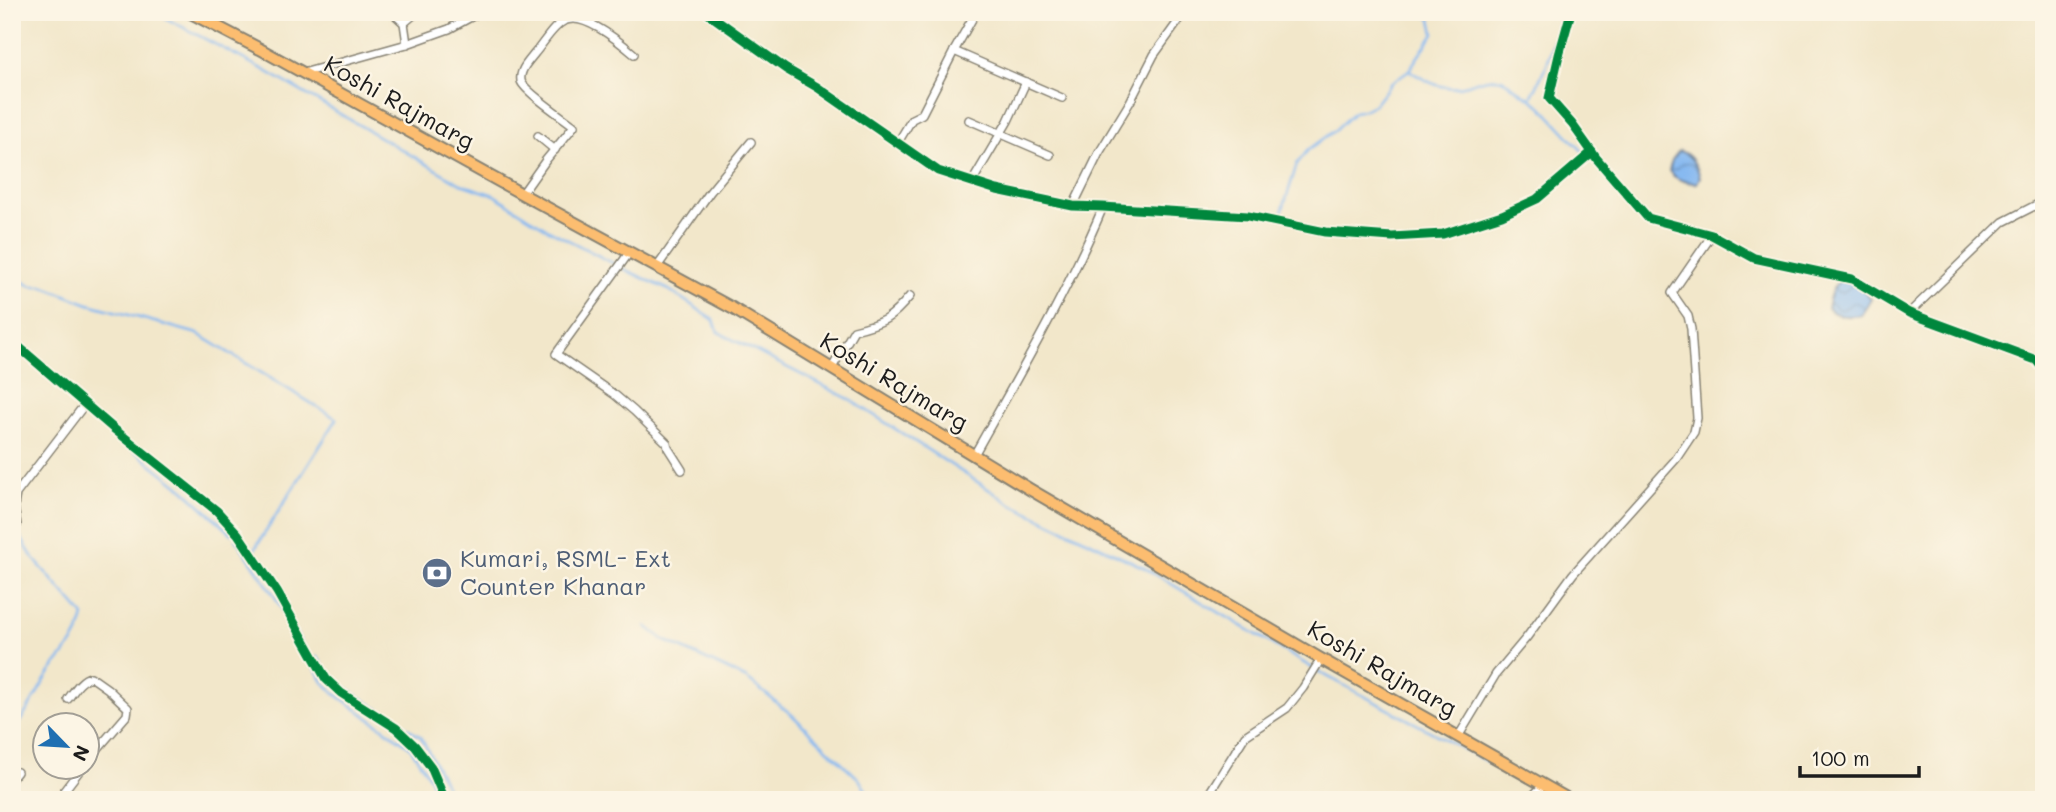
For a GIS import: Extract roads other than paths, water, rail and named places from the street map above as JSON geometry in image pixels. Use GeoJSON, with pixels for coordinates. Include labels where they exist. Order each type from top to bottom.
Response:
{"type":"FeatureCollection","features":[{"type":"Feature","properties":{"kind":"main road","name":"Koshi Rajmarg"},"geometry":{"type":"LineString","coordinates":[[189,12],[732,308],[1319,662],[1570,800]]}},
{"type":"Feature","properties":{"kind":"street"},"geometry":{"type":"LineString","coordinates":[[12,19],[17,12]]}},
{"type":"Feature","properties":{"kind":"street"},"geometry":{"type":"LineString","coordinates":[[392,12],[404,23],[407,44]]}},
{"type":"Feature","properties":{"kind":"street"},"geometry":{"type":"LineString","coordinates":[[404,23],[417,12]]}},
{"type":"Feature","properties":{"kind":"street"},"geometry":{"type":"LineString","coordinates":[[302,73],[407,44],[449,29],[480,12]]}},
{"type":"Feature","properties":{"kind":"street"},"geometry":{"type":"LineString","coordinates":[[706,12],[938,171],[997,190],[1073,206],[1248,216],[1325,232],[1392,237],[1443,234],[1502,215],[1537,199],[1592,152]]}},
{"type":"Feature","properties":{"kind":"street"},"geometry":{"type":"LineString","coordinates":[[897,144],[912,119],[922,114],[976,12]]}},
{"type":"Feature","properties":{"kind":"street"},"geometry":{"type":"LineString","coordinates":[[1073,206],[1099,153],[1130,103],[1154,55],[1185,12]]}},
{"type":"Feature","properties":{"kind":"street"},"geometry":{"type":"LineString","coordinates":[[1571,12],[1549,98],[1648,218],[1712,235],[1754,258],[1852,279],[1909,313],[2036,360],[2044,370]]}},
{"type":"Feature","properties":{"kind":"street"},"geometry":{"type":"LineString","coordinates":[[522,194],[574,126],[527,91],[521,82],[521,73],[540,48],[562,22],[572,18],[584,20],[634,54]]}},
{"type":"Feature","properties":{"kind":"street"},"geometry":{"type":"LineString","coordinates":[[954,51],[1062,98]]}},
{"type":"Feature","properties":{"kind":"street"},"geometry":{"type":"LineString","coordinates":[[971,182],[1001,132],[1026,82]]}},
{"type":"Feature","properties":{"kind":"street"},"geometry":{"type":"LineString","coordinates":[[969,120],[1050,155]]}},
{"type":"Feature","properties":{"kind":"street"},"geometry":{"type":"LineString","coordinates":[[538,136],[555,150]]}},
{"type":"Feature","properties":{"kind":"street"},"geometry":{"type":"LineString","coordinates":[[657,267],[710,192],[751,142]]}},
{"type":"Feature","properties":{"kind":"street"},"geometry":{"type":"LineString","coordinates":[[1909,313],[2003,222],[2044,201]]}},
{"type":"Feature","properties":{"kind":"street"},"geometry":{"type":"LineString","coordinates":[[974,455],[1049,323],[1082,257],[1103,206]]}},
{"type":"Feature","properties":{"kind":"street"},"geometry":{"type":"LineString","coordinates":[[1458,737],[1496,674],[1573,574],[1676,459],[1694,432],[1697,418],[1691,329],[1688,316],[1672,293],[1712,235]]}},
{"type":"Feature","properties":{"kind":"street"},"geometry":{"type":"LineString","coordinates":[[629,253],[555,354],[634,411],[667,443],[682,470]]}},
{"type":"Feature","properties":{"kind":"street"},"geometry":{"type":"LineString","coordinates":[[832,368],[853,330],[894,316],[910,296]]}},
{"type":"Feature","properties":{"kind":"street"},"geometry":{"type":"LineString","coordinates":[[12,341],[217,512],[238,534],[277,592],[326,679],[341,693],[396,728],[415,746],[431,767],[445,800]]}},
{"type":"Feature","properties":{"kind":"street"},"geometry":{"type":"LineString","coordinates":[[18,525],[14,499],[16,495],[85,404]]}},
{"type":"Feature","properties":{"kind":"street"},"geometry":{"type":"LineString","coordinates":[[1205,800],[1245,736],[1287,708],[1319,662]]}},
{"type":"Feature","properties":{"kind":"street"},"geometry":{"type":"LineString","coordinates":[[68,699],[86,677],[91,677],[128,708],[127,715],[102,744]]}},
{"type":"Feature","properties":{"kind":"street"},"geometry":{"type":"LineString","coordinates":[[57,800],[72,780]]}},
{"type":"Feature","properties":{"kind":"street"},"geometry":{"type":"LineString","coordinates":[[1528,800],[1544,785]]}},
{"type":"Feature","properties":{"kind":"water"},"geometry":{"type":"Polygon","coordinates":[[[1679,151],[1687,155],[1695,165],[1700,177],[1697,183],[1682,180],[1669,171],[1672,160],[1679,151]]]}},
{"type":"Feature","properties":{"kind":"water"},"geometry":{"type":"Polygon","coordinates":[[[1843,278],[1857,282],[1871,299],[1861,315],[1843,316],[1827,308],[1834,287],[1843,278]]]}},
{"type":"Feature","properties":{"kind":"waterway"},"geometry":{"type":"LineString","coordinates":[[154,12],[264,70],[461,184],[494,195],[549,230],[669,290],[714,320],[718,332],[849,399],[1013,505],[1143,567],[1319,672],[1553,800]]}},
{"type":"Feature","properties":{"kind":"waterway"},"geometry":{"type":"LineString","coordinates":[[1282,212],[1297,164],[1308,150],[1354,112],[1375,104],[1392,82],[1409,70],[1434,33],[1431,19],[1420,12]]}},
{"type":"Feature","properties":{"kind":"waterway"},"geometry":{"type":"LineString","coordinates":[[1531,98],[1547,64],[1562,12]]}},
{"type":"Feature","properties":{"kind":"waterway"},"geometry":{"type":"LineString","coordinates":[[1409,70],[1444,87],[1460,87],[1488,79],[1502,79],[1541,106],[1585,154]]}},
{"type":"Feature","properties":{"kind":"waterway"},"geometry":{"type":"LineString","coordinates":[[12,277],[89,304],[198,334],[337,419],[254,550]]}},
{"type":"Feature","properties":{"kind":"waterway"},"geometry":{"type":"LineString","coordinates":[[112,433],[184,490],[232,534]]}},
{"type":"Feature","properties":{"kind":"waterway"},"geometry":{"type":"LineString","coordinates":[[184,480],[203,495]]}},
{"type":"Feature","properties":{"kind":"waterway"},"geometry":{"type":"LineString","coordinates":[[12,523],[33,558],[84,616],[79,632],[12,731]]}},
{"type":"Feature","properties":{"kind":"waterway"},"geometry":{"type":"LineString","coordinates":[[236,539],[274,595],[323,682],[338,696],[410,747],[430,778],[439,800]]}},
{"type":"Feature","properties":{"kind":"waterway"},"geometry":{"type":"LineString","coordinates":[[248,544],[258,558]]}},
{"type":"Feature","properties":{"kind":"waterway"},"geometry":{"type":"LineString","coordinates":[[646,626],[664,640],[747,679],[791,714],[859,779],[872,800]]}},
{"type":"Feature","properties":{"kind":"waterway"},"geometry":{"type":"LineString","coordinates":[[317,657],[332,679],[421,737],[453,800]]}},
{"type":"Feature","properties":{"kind":"place","name":"Kumari, RSML- Ext Counter Khanar"},"geometry":{"type":"Point","coordinates":[437,573]}}]}
